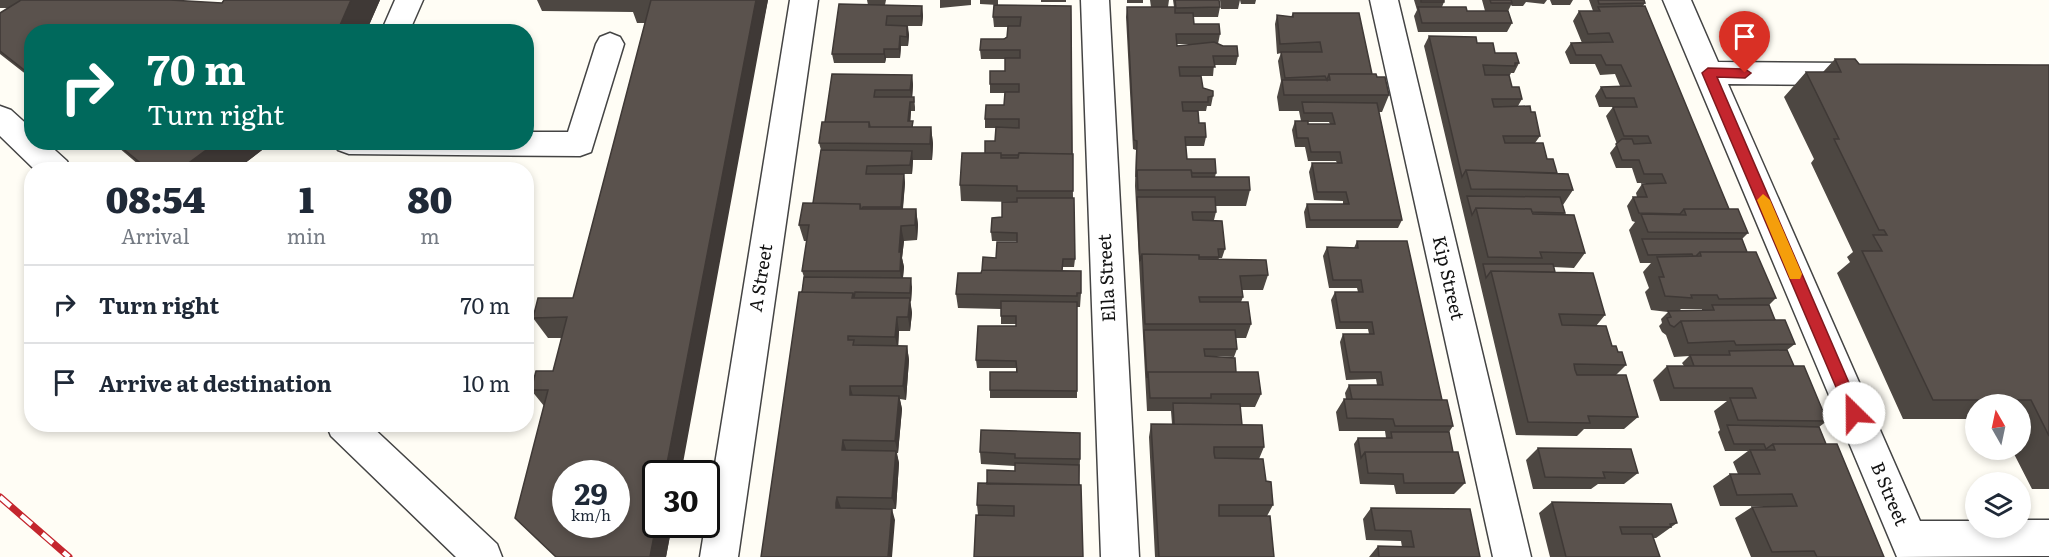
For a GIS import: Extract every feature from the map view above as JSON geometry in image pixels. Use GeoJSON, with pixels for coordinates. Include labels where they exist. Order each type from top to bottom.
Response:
{"type":"FeatureCollection","features":[{"type":"Feature","properties":{"kind":"street"},"geometry":{"type":"LineString","coordinates":[[398,24],[409,0]]}},
{"type":"Feature","properties":{"kind":"street","name":"A Street"},"geometry":{"type":"LineString","coordinates":[[718,557],[804,0]]}},
{"type":"Feature","properties":{"kind":"street","name":"Ella Street"},"geometry":{"type":"LineString","coordinates":[[1095,0],[1120,557]]}},
{"type":"Feature","properties":{"kind":"street","name":"Kip Street"},"geometry":{"type":"LineString","coordinates":[[1384,0],[1512,557]]}},
{"type":"Feature","properties":{"kind":"street","name":"B Street"},"geometry":{"type":"LineString","coordinates":[[1677,0],[1913,548]]}},
{"type":"Feature","properties":{"kind":"street"},"geometry":{"type":"LineString","coordinates":[[534,144],[580,144],[610,44]]}},
{"type":"Feature","properties":{"kind":"street"},"geometry":{"type":"LineString","coordinates":[[1708,73],[1874,74]]}},
{"type":"Feature","properties":{"kind":"street"},"geometry":{"type":"LineString","coordinates":[[0,118],[24,140]]}},
{"type":"Feature","properties":{"kind":"street"},"geometry":{"type":"LineString","coordinates":[[34,150],[47,162]]}},
{"type":"Feature","properties":{"kind":"street"},"geometry":{"type":"LineString","coordinates":[[352,432],[483,557]]}},
{"type":"Feature","properties":{"kind":"street"},"geometry":{"type":"LineString","coordinates":[[1913,548],[2049,538]]}},
{"type":"Feature","properties":{"kind":"building"},"geometry":{"type":"Polygon","coordinates":[[[21,0],[170,0],[222,3],[224,0],[351,0],[340,24],[24,24],[24,70],[0,51],[0,13],[21,0]]]}},
{"type":"Feature","properties":{"kind":"building"},"geometry":{"type":"Polygon","coordinates":[[[651,0],[756,0],[668,460],[642,460],[642,538],[654,538],[650,557],[556,557],[515,518],[548,390],[534,390],[534,379],[536,371],[553,371],[567,317],[534,318],[538,298],[573,298],[651,0]]]}},
{"type":"Feature","properties":{"kind":"building"},"geometry":{"type":"Polygon","coordinates":[[[1175,0],[1219,0],[1220,7],[1176,8],[1175,0]]]}},
{"type":"Feature","properties":{"kind":"building"},"geometry":{"type":"Polygon","coordinates":[[[1421,0],[1444,0],[1444,2],[1421,2],[1421,0]]]}},
{"type":"Feature","properties":{"kind":"building"},"geometry":{"type":"Polygon","coordinates":[[[1490,0],[1511,0],[1512,3],[1491,3],[1490,0]]]}},
{"type":"Feature","properties":{"kind":"building"},"geometry":{"type":"Polygon","coordinates":[[[1598,0],[1644,0],[1645,3],[1599,4],[1598,0]]]}},
{"type":"Feature","properties":{"kind":"building"},"geometry":{"type":"Polygon","coordinates":[[[839,4],[922,6],[921,16],[887,16],[886,25],[907,26],[907,37],[900,36],[899,49],[884,49],[884,54],[832,54],[839,4]]]}},
{"type":"Feature","properties":{"kind":"building"},"geometry":{"type":"Polygon","coordinates":[[[994,5],[1071,6],[1072,154],[1001,155],[1001,153],[985,153],[985,141],[995,141],[996,127],[1019,128],[1019,119],[985,119],[986,105],[1004,105],[1005,92],[1019,92],[1019,84],[990,84],[990,71],[1005,71],[1005,58],[1020,58],[1020,50],[980,50],[981,39],[1004,39],[1007,37],[1008,26],[1020,26],[1021,17],[993,17],[994,5]]]}},
{"type":"Feature","properties":{"kind":"building"},"geometry":{"type":"Polygon","coordinates":[[[1645,6],[1729,209],[1684,209],[1680,214],[1639,213],[1633,197],[1647,197],[1642,184],[1666,183],[1662,174],[1644,174],[1639,160],[1622,160],[1616,144],[1622,139],[1632,139],[1634,144],[1651,143],[1648,136],[1624,136],[1613,107],[1637,107],[1634,98],[1606,98],[1601,87],[1631,86],[1621,65],[1606,65],[1601,55],[1576,55],[1571,43],[1613,42],[1609,33],[1588,34],[1579,11],[1600,11],[1598,7],[1645,6]]]}},
{"type":"Feature","properties":{"kind":"building"},"geometry":{"type":"Polygon","coordinates":[[[1127,7],[1175,7],[1175,13],[1193,13],[1194,24],[1219,24],[1220,34],[1176,34],[1177,46],[1214,42],[1223,46],[1237,46],[1238,56],[1213,56],[1215,67],[1179,67],[1180,76],[1201,76],[1203,88],[1213,91],[1213,96],[1208,97],[1208,102],[1182,102],[1183,111],[1198,111],[1199,123],[1205,123],[1206,137],[1185,137],[1187,159],[1215,159],[1216,173],[1192,173],[1191,170],[1137,170],[1136,177],[1137,141],[1134,140],[1127,7]]]}},
{"type":"Feature","properties":{"kind":"building"},"geometry":{"type":"Polygon","coordinates":[[[1418,7],[1466,7],[1467,11],[1508,11],[1512,23],[1422,23],[1418,7]]]}},
{"type":"Feature","properties":{"kind":"building"},"geometry":{"type":"Polygon","coordinates":[[[1293,13],[1359,13],[1372,74],[1329,74],[1327,80],[1325,76],[1285,78],[1281,52],[1322,52],[1320,42],[1280,44],[1277,15],[1293,17],[1293,13]]]}},
{"type":"Feature","properties":{"kind":"building"},"geometry":{"type":"Polygon","coordinates":[[[1429,36],[1476,37],[1477,43],[1493,43],[1495,53],[1516,53],[1519,63],[1515,63],[1515,66],[1483,65],[1485,75],[1509,75],[1512,87],[1519,87],[1522,99],[1492,99],[1494,107],[1530,106],[1531,112],[1535,112],[1540,136],[1503,136],[1505,143],[1543,143],[1547,159],[1553,159],[1557,173],[1466,170],[1462,177],[1429,36]]]}},
{"type":"Feature","properties":{"kind":"building"},"geometry":{"type":"Polygon","coordinates":[[[1835,59],[1855,59],[1859,64],[2049,65],[2049,436],[2031,400],[2031,394],[1965,394],[1965,400],[1933,400],[1862,251],[1882,251],[1873,235],[1887,235],[1884,230],[1879,230],[1834,139],[1839,139],[1806,72],[1841,72],[1835,59]]]}},
{"type":"Feature","properties":{"kind":"building"},"geometry":{"type":"Polygon","coordinates":[[[832,74],[912,75],[910,90],[875,90],[874,97],[914,97],[914,102],[910,102],[908,121],[913,121],[912,127],[870,127],[869,122],[825,122],[832,74]]]}},
{"type":"Feature","properties":{"kind":"building"},"geometry":{"type":"Polygon","coordinates":[[[1329,74],[1376,74],[1377,77],[1385,77],[1389,95],[1284,95],[1282,80],[1330,80],[1329,74]]]}},
{"type":"Feature","properties":{"kind":"building"},"geometry":{"type":"Polygon","coordinates":[[[1302,102],[1377,103],[1402,220],[1310,220],[1307,204],[1349,204],[1346,192],[1317,192],[1312,163],[1342,163],[1340,152],[1311,152],[1308,138],[1297,138],[1295,121],[1308,121],[1308,124],[1335,124],[1332,113],[1304,113],[1302,102]]]}},
{"type":"Feature","properties":{"kind":"building"},"geometry":{"type":"Polygon","coordinates":[[[822,122],[869,122],[869,127],[931,127],[930,144],[819,143],[822,122]]]}},
{"type":"Feature","properties":{"kind":"building"},"geometry":{"type":"Polygon","coordinates":[[[125,150],[206,150],[190,162],[139,162],[125,150]]]}},
{"type":"Feature","properties":{"kind":"building"},"geometry":{"type":"Polygon","coordinates":[[[821,150],[912,151],[910,165],[867,166],[866,174],[904,174],[901,207],[863,207],[861,209],[860,204],[813,203],[821,150]]]}},
{"type":"Feature","properties":{"kind":"building"},"geometry":{"type":"Polygon","coordinates":[[[962,153],[1001,153],[1001,158],[1018,158],[1019,153],[1073,154],[1073,191],[1017,191],[1017,186],[960,185],[962,153]]]}},
{"type":"Feature","properties":{"kind":"building"},"geometry":{"type":"Polygon","coordinates":[[[1137,170],[1191,170],[1192,177],[1249,177],[1250,190],[1138,190],[1137,170]]]}},
{"type":"Feature","properties":{"kind":"building"},"geometry":{"type":"Polygon","coordinates":[[[1466,170],[1568,174],[1573,190],[1471,189],[1466,170]]]}},
{"type":"Feature","properties":{"kind":"building"},"geometry":{"type":"Polygon","coordinates":[[[1467,196],[1560,197],[1565,213],[1532,212],[1531,209],[1476,208],[1472,215],[1467,196]]]}},
{"type":"Feature","properties":{"kind":"building"},"geometry":{"type":"Polygon","coordinates":[[[1137,197],[1215,197],[1216,212],[1192,212],[1193,220],[1222,221],[1225,249],[1218,249],[1219,257],[1142,254],[1140,261],[1137,197]]]}},
{"type":"Feature","properties":{"kind":"building"},"geometry":{"type":"Polygon","coordinates":[[[1017,198],[1074,198],[1075,259],[1063,259],[1062,271],[982,270],[983,257],[996,258],[997,242],[1017,242],[1017,233],[991,232],[992,218],[1002,217],[1002,202],[1017,202],[1017,198]]]}},
{"type":"Feature","properties":{"kind":"building"},"geometry":{"type":"Polygon","coordinates":[[[803,203],[860,204],[860,209],[916,209],[915,225],[901,226],[900,271],[802,271],[809,225],[799,225],[803,203]]]}},
{"type":"Feature","properties":{"kind":"building"},"geometry":{"type":"Polygon","coordinates":[[[1476,208],[1531,209],[1533,214],[1574,215],[1585,253],[1540,252],[1542,258],[1488,257],[1476,208]]]}},
{"type":"Feature","properties":{"kind":"building"},"geometry":{"type":"Polygon","coordinates":[[[1684,209],[1738,209],[1748,233],[1648,232],[1641,214],[1686,215],[1684,209]]]}},
{"type":"Feature","properties":{"kind":"building"},"geometry":{"type":"Polygon","coordinates":[[[1642,239],[1742,239],[1747,252],[1700,252],[1696,256],[1692,254],[1648,255],[1642,239]]]}},
{"type":"Feature","properties":{"kind":"building"},"geometry":{"type":"Polygon","coordinates":[[[1357,241],[1407,241],[1442,400],[1352,399],[1349,385],[1383,385],[1381,372],[1350,372],[1343,334],[1374,334],[1372,322],[1340,322],[1335,292],[1363,292],[1361,280],[1333,280],[1327,247],[1358,248],[1357,241]]]}},
{"type":"Feature","properties":{"kind":"building"},"geometry":{"type":"Polygon","coordinates":[[[1700,252],[1756,252],[1776,298],[1719,299],[1717,295],[1691,295],[1692,298],[1665,296],[1659,277],[1664,277],[1657,257],[1701,256],[1700,252]]]}},
{"type":"Feature","properties":{"kind":"building"},"geometry":{"type":"Polygon","coordinates":[[[1142,254],[1199,255],[1199,259],[1266,260],[1268,275],[1240,276],[1243,297],[1199,297],[1200,302],[1248,302],[1251,324],[1145,324],[1142,254]]]}},
{"type":"Feature","properties":{"kind":"building"},"geometry":{"type":"Polygon","coordinates":[[[1483,264],[1553,264],[1555,272],[1491,271],[1486,278],[1483,264]]]}},
{"type":"Feature","properties":{"kind":"building"},"geometry":{"type":"Polygon","coordinates":[[[982,270],[1081,271],[1081,293],[1077,293],[1077,296],[956,294],[958,273],[981,273],[982,270]]]}},
{"type":"Feature","properties":{"kind":"building"},"geometry":{"type":"Polygon","coordinates":[[[1491,271],[1593,273],[1605,315],[1559,314],[1562,325],[1606,326],[1612,346],[1616,346],[1618,352],[1622,352],[1626,365],[1574,364],[1575,370],[1577,375],[1626,375],[1638,417],[1588,416],[1590,423],[1528,422],[1491,271]]]}},
{"type":"Feature","properties":{"kind":"building"},"geometry":{"type":"Polygon","coordinates":[[[804,277],[911,278],[910,293],[855,292],[854,298],[853,293],[802,292],[804,277]]]}},
{"type":"Feature","properties":{"kind":"building"},"geometry":{"type":"Polygon","coordinates":[[[799,292],[853,293],[852,298],[910,298],[908,317],[897,317],[895,337],[848,336],[848,340],[854,340],[853,345],[907,346],[903,386],[850,386],[850,395],[899,396],[895,441],[843,440],[842,450],[896,451],[892,498],[837,497],[836,503],[836,508],[892,509],[888,557],[761,557],[799,292]]]}},
{"type":"Feature","properties":{"kind":"building"},"geometry":{"type":"Polygon","coordinates":[[[1001,301],[1077,302],[1077,391],[990,390],[990,372],[1017,372],[1016,361],[976,360],[978,326],[1016,326],[1016,316],[1001,316],[1001,301]]]}},
{"type":"Feature","properties":{"kind":"building"},"geometry":{"type":"Polygon","coordinates":[[[1712,305],[1769,305],[1775,320],[1681,321],[1674,327],[1670,325],[1667,318],[1671,317],[1668,311],[1714,310],[1712,305]]]}},
{"type":"Feature","properties":{"kind":"building"},"geometry":{"type":"Polygon","coordinates":[[[1785,320],[1795,344],[1736,345],[1734,341],[1688,343],[1681,321],[1785,320]]]}},
{"type":"Feature","properties":{"kind":"building"},"geometry":{"type":"Polygon","coordinates":[[[1144,330],[1235,330],[1237,349],[1204,349],[1205,356],[1235,358],[1236,372],[1148,372],[1147,378],[1144,330]]]}},
{"type":"Feature","properties":{"kind":"building"},"geometry":{"type":"Polygon","coordinates":[[[1787,350],[1794,366],[1694,366],[1690,355],[1730,355],[1729,351],[1787,350]]]}},
{"type":"Feature","properties":{"kind":"building"},"geometry":{"type":"Polygon","coordinates":[[[1667,366],[1804,366],[1827,421],[1738,420],[1730,398],[1756,398],[1752,388],[1674,388],[1667,366]]]}},
{"type":"Feature","properties":{"kind":"building"},"geometry":{"type":"Polygon","coordinates":[[[1148,372],[1258,372],[1261,394],[1211,394],[1211,398],[1150,398],[1148,372]]]}},
{"type":"Feature","properties":{"kind":"building"},"geometry":{"type":"Polygon","coordinates":[[[1344,399],[1447,400],[1453,426],[1395,426],[1393,419],[1347,418],[1344,399]]]}},
{"type":"Feature","properties":{"kind":"building"},"geometry":{"type":"Polygon","coordinates":[[[1173,403],[1240,404],[1242,425],[1174,424],[1173,403]]]}},
{"type":"Feature","properties":{"kind":"building"},"geometry":{"type":"Polygon","coordinates":[[[1151,424],[1262,425],[1264,447],[1214,447],[1214,453],[1215,458],[1263,459],[1266,481],[1271,482],[1273,505],[1219,505],[1219,516],[1270,516],[1274,557],[1159,557],[1151,424]]]}},
{"type":"Feature","properties":{"kind":"building"},"geometry":{"type":"Polygon","coordinates":[[[1727,425],[1819,427],[1826,444],[1773,444],[1766,449],[1764,444],[1734,444],[1727,425]]]}},
{"type":"Feature","properties":{"kind":"building"},"geometry":{"type":"Polygon","coordinates":[[[981,430],[1080,433],[1080,459],[1015,458],[1015,454],[980,452],[981,430]]]}},
{"type":"Feature","properties":{"kind":"building"},"geometry":{"type":"Polygon","coordinates":[[[1391,432],[1449,432],[1453,452],[1365,452],[1361,458],[1358,438],[1392,438],[1391,432]]]}},
{"type":"Feature","properties":{"kind":"building"},"geometry":{"type":"Polygon","coordinates":[[[1773,444],[1837,444],[1884,557],[1817,557],[1814,551],[1772,552],[1752,507],[1797,506],[1792,494],[1737,495],[1730,474],[1760,474],[1750,450],[1775,450],[1773,444]]]}},
{"type":"Feature","properties":{"kind":"building"},"geometry":{"type":"Polygon","coordinates":[[[1538,448],[1631,449],[1638,473],[1603,472],[1605,478],[1545,477],[1538,448]]]}},
{"type":"Feature","properties":{"kind":"building"},"geometry":{"type":"Polygon","coordinates":[[[1365,452],[1458,452],[1465,483],[1404,483],[1403,474],[1368,473],[1365,452]]]}},
{"type":"Feature","properties":{"kind":"building"},"geometry":{"type":"Polygon","coordinates":[[[1015,463],[1079,465],[1079,485],[987,484],[987,470],[1015,471],[1015,463]]]}},
{"type":"Feature","properties":{"kind":"building"},"geometry":{"type":"Polygon","coordinates":[[[978,483],[1081,485],[1083,557],[974,557],[976,515],[1014,516],[1014,506],[977,505],[978,483]]]}},
{"type":"Feature","properties":{"kind":"building"},"geometry":{"type":"Polygon","coordinates":[[[1552,502],[1671,504],[1677,523],[1670,524],[1671,527],[1620,527],[1622,534],[1652,534],[1660,557],[1566,557],[1552,502]]]}},
{"type":"Feature","properties":{"kind":"building"},"geometry":{"type":"Polygon","coordinates":[[[1371,508],[1470,509],[1480,557],[1379,557],[1378,546],[1414,547],[1411,531],[1375,530],[1371,508]]]}},
{"type":"Feature","properties":{"kind":"railway"},"geometry":{"type":"LineString","coordinates":[[0,497],[69,557]]}},
{"type":"Feature","properties":{"kind":"slow traffic"},"geometry":{"type":"LineString","coordinates":[[1763,200],[1795,274]]}},
{"type":"Feature","properties":{"kind":"route"},"geometry":{"type":"LineString","coordinates":[[1745,73],[1708,73],[1854,413]]}}]}
